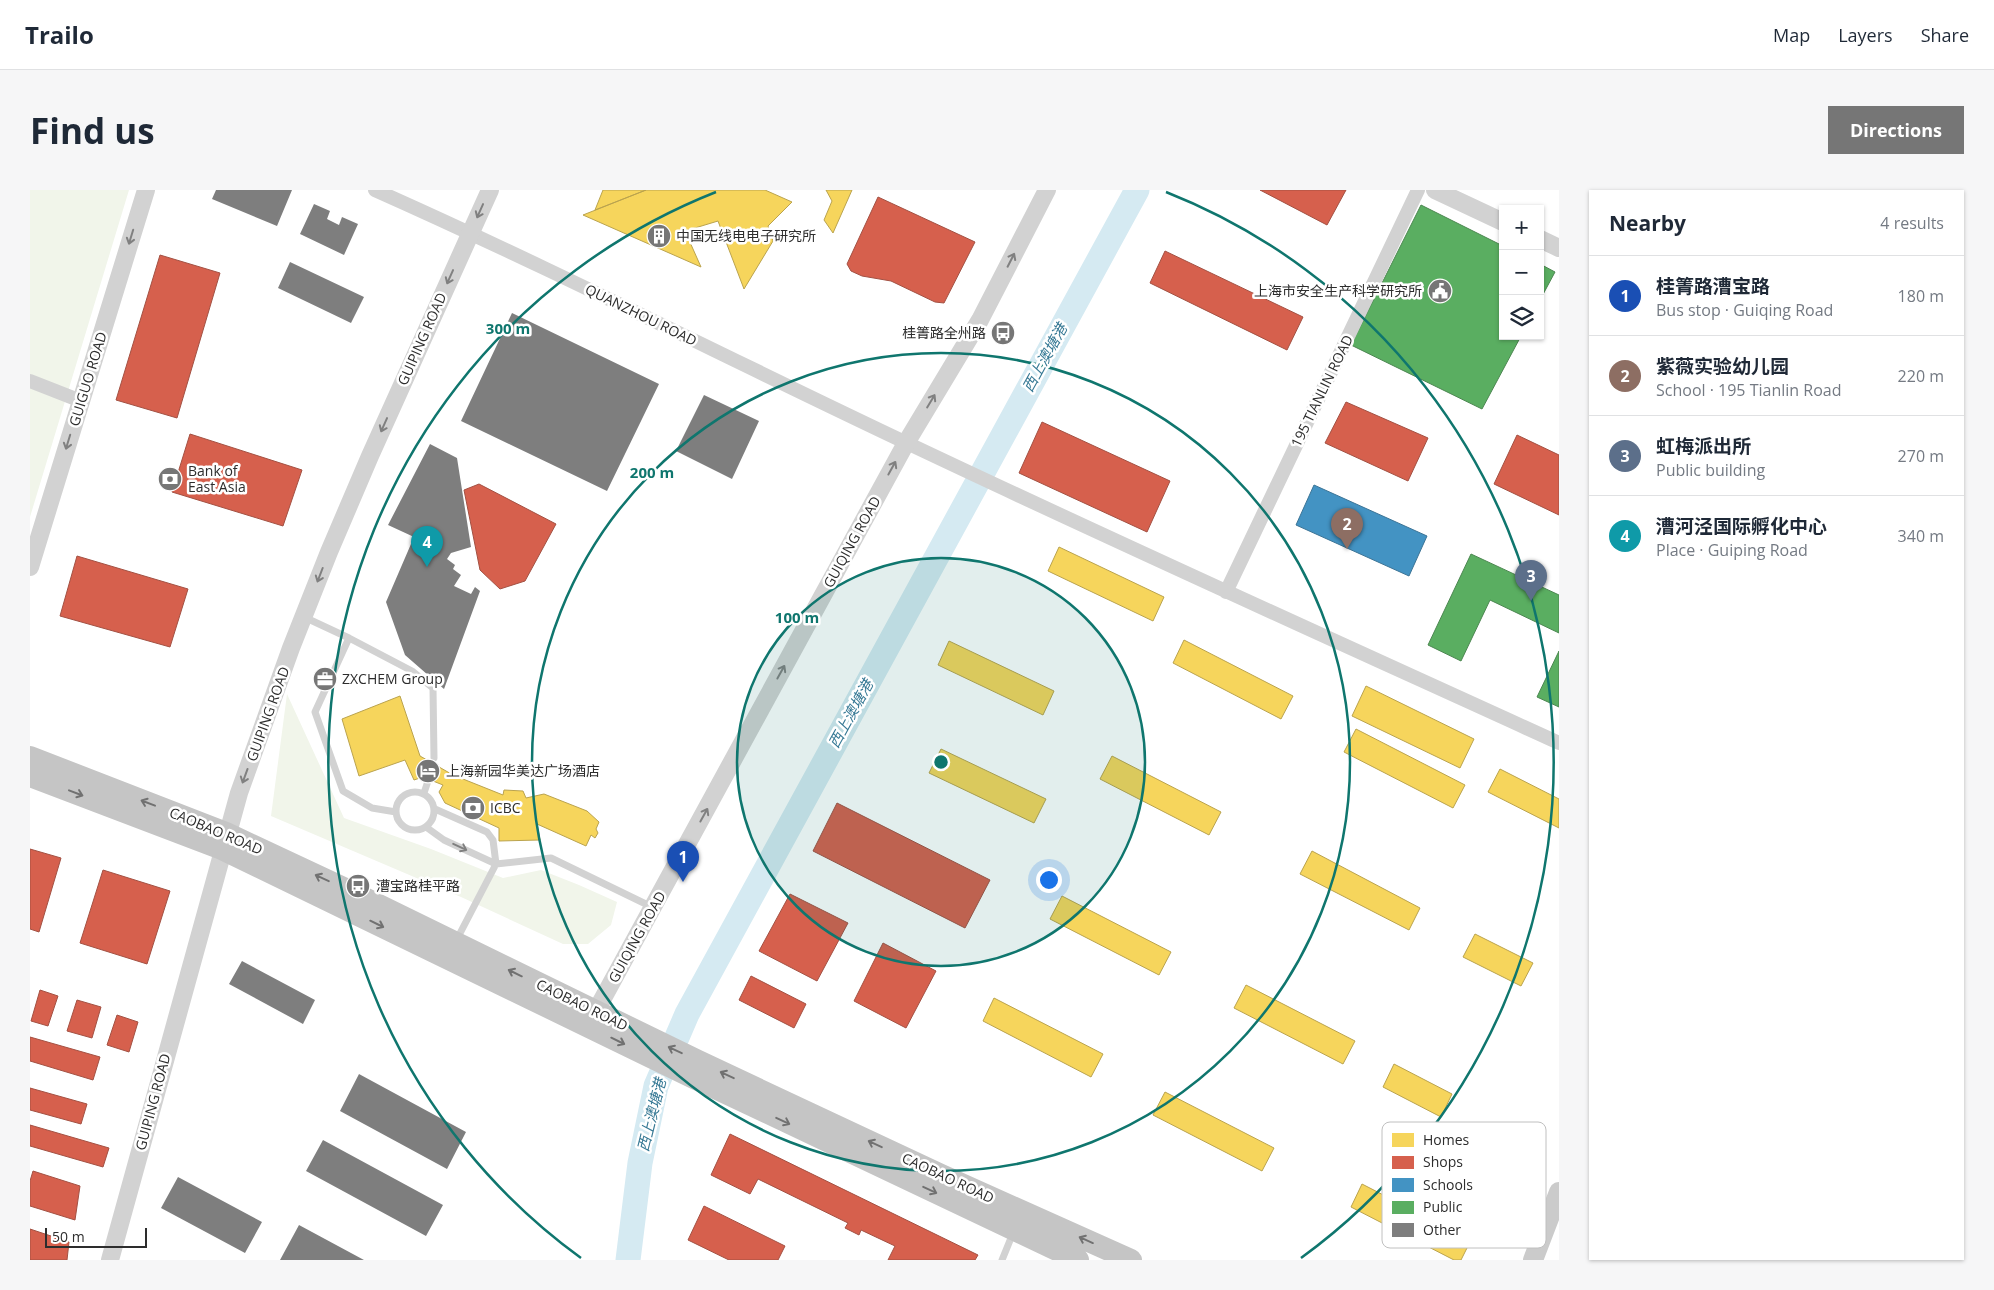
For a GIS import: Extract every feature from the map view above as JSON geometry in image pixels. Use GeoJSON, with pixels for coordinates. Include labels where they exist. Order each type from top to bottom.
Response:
{"type":"FeatureCollection","features":[{"type":"Feature","properties":{"kind":"main road","name":"CAOBAO ROAD"},"geometry":{"type":"LineString","coordinates":[[30,757],[224,841],[354,893],[455,944],[592,1019]]}},
{"type":"Feature","properties":{"kind":"main road","name":"CAOBAO ROAD"},"geometry":{"type":"LineString","coordinates":[[30,776],[224,841],[695,1069],[1014,1230],[1078,1260]]}},
{"type":"Feature","properties":{"kind":"main road","name":"CAOBAO ROAD"},"geometry":{"type":"LineString","coordinates":[[695,1069],[941,1175],[1131,1260]]}},
{"type":"Feature","properties":{"kind":"main road"},"geometry":{"type":"LineString","coordinates":[[1546,1225],[1559,1192]]}},
{"type":"Feature","properties":{"kind":"main road"},"geometry":{"type":"LineString","coordinates":[[1532,1260],[1537,1248]]}},
{"type":"Feature","properties":{"kind":"street","name":"GUIGUO ROAD"},"geometry":{"type":"LineString","coordinates":[[30,567],[146,190]]}},
{"type":"Feature","properties":{"kind":"street","name":"QUANZHOU ROAD"},"geometry":{"type":"LineString","coordinates":[[375,190],[470,233],[906,443],[1226,592],[1559,743]]}},
{"type":"Feature","properties":{"kind":"street","name":"GUIPING ROAD"},"geometry":{"type":"LineString","coordinates":[[110,1260],[224,841],[239,793],[303,617],[370,456],[490,190]]}},
{"type":"Feature","properties":{"kind":"street","name":"GUIQING ROAD"},"geometry":{"type":"LineString","coordinates":[[592,1019],[906,443],[980,320],[1047,190]]}},
{"type":"Feature","properties":{"kind":"street","name":"195 TIANLIN ROAD"},"geometry":{"type":"LineString","coordinates":[[1226,592],[1418,190]]}},
{"type":"Feature","properties":{"kind":"street"},"geometry":{"type":"LineString","coordinates":[[1435,190],[1499,220]]}},
{"type":"Feature","properties":{"kind":"street"},"geometry":{"type":"LineString","coordinates":[[1544,241],[1559,248]]}},
{"type":"Feature","properties":{"kind":"street"},"geometry":{"type":"LineString","coordinates":[[30,381],[81,401]]}},
{"type":"Feature","properties":{"kind":"lane"},"geometry":{"type":"LineString","coordinates":[[303,617],[349,638],[412,671],[433,688],[434,758]]}},
{"type":"Feature","properties":{"kind":"lane"},"geometry":{"type":"LineString","coordinates":[[349,638],[315,712],[343,791],[372,808],[396,812]]}},
{"type":"Feature","properties":{"kind":"lane"},"geometry":{"type":"LineString","coordinates":[[424,793],[427,784]]}},
{"type":"Feature","properties":{"kind":"lane"},"geometry":{"type":"LineString","coordinates":[[414,791],[424,793],[431,800],[435,809],[433,819],[426,827],[417,830],[407,828],[399,822],[396,812],[398,802],[404,795],[414,791]]}},
{"type":"Feature","properties":{"kind":"lane"},"geometry":{"type":"LineString","coordinates":[[435,809],[486,832],[493,840],[496,864],[455,944]]}},
{"type":"Feature","properties":{"kind":"lane"},"geometry":{"type":"LineString","coordinates":[[426,827],[444,840],[496,864],[551,858],[652,907]]}},
{"type":"Feature","properties":{"kind":"lane"},"geometry":{"type":"LineString","coordinates":[[1002,1260],[1014,1230]]}},
{"type":"Feature","properties":{"kind":"shaded area"},"geometry":{"type":"Polygon","coordinates":[[[30,190],[129,190],[30,517],[30,190]]]}},
{"type":"Feature","properties":{"kind":"shaded area"},"geometry":{"type":"Polygon","coordinates":[[[287,694],[344,818],[431,849],[503,878],[541,870],[579,885],[617,902],[611,925],[588,944],[563,944],[461,897],[271,816],[287,694]]]}},
{"type":"Feature","properties":{"kind":"building: Homes"},"geometry":{"type":"Polygon","coordinates":[[[603,190],[646,190],[595,210],[603,190]]]}},
{"type":"Feature","properties":{"kind":"building: Homes","name":"中国无线电电子研究所"},"geometry":{"type":"Polygon","coordinates":[[[646,190],[765,190],[792,202],[768,226],[773,241],[744,289],[718,221],[685,231],[701,267],[583,215],[646,190]]]}},
{"type":"Feature","properties":{"kind":"building: Homes"},"geometry":{"type":"Polygon","coordinates":[[[826,190],[852,190],[833,233],[824,220],[832,201],[826,190]]]}},
{"type":"Feature","properties":{"kind":"building: Homes"},"geometry":{"type":"Polygon","coordinates":[[[1059,547],[1164,597],[1153,621],[1048,571],[1059,547]]]}},
{"type":"Feature","properties":{"kind":"building: Homes"},"geometry":{"type":"Polygon","coordinates":[[[1184,640],[1293,696],[1281,719],[1173,663],[1184,640]]]}},
{"type":"Feature","properties":{"kind":"building: Homes"},"geometry":{"type":"Polygon","coordinates":[[[949,641],[1054,691],[1043,715],[938,665],[949,641]]]}},
{"type":"Feature","properties":{"kind":"building: Homes"},"geometry":{"type":"Polygon","coordinates":[[[1366,686],[1474,739],[1460,768],[1352,716],[1366,686]]]}},
{"type":"Feature","properties":{"kind":"building: Homes","name":"上海新园华美达广场酒店"},"geometry":{"type":"Polygon","coordinates":[[[400,696],[420,756],[453,775],[503,795],[504,790],[523,791],[526,798],[544,794],[587,811],[599,822],[596,829],[598,833],[595,838],[591,835],[586,846],[537,824],[540,840],[499,841],[499,828],[445,803],[439,792],[443,785],[423,777],[414,780],[405,760],[359,776],[342,719],[400,696]]]}},
{"type":"Feature","properties":{"kind":"building: Homes"},"geometry":{"type":"Polygon","coordinates":[[[1356,729],[1465,785],[1453,808],[1344,752],[1356,729]]]}},
{"type":"Feature","properties":{"kind":"building: Homes"},"geometry":{"type":"Polygon","coordinates":[[[941,749],[1046,799],[1034,823],[929,773],[941,749]]]}},
{"type":"Feature","properties":{"kind":"building: Homes"},"geometry":{"type":"Polygon","coordinates":[[[1112,756],[1221,812],[1209,835],[1100,779],[1112,756]]]}},
{"type":"Feature","properties":{"kind":"building: Homes"},"geometry":{"type":"Polygon","coordinates":[[[1500,769],[1559,799],[1559,828],[1488,792],[1500,769]]]}},
{"type":"Feature","properties":{"kind":"building: Homes"},"geometry":{"type":"Polygon","coordinates":[[[1312,851],[1420,908],[1409,930],[1300,874],[1312,851]]]}},
{"type":"Feature","properties":{"kind":"building: Homes"},"geometry":{"type":"Polygon","coordinates":[[[1062,896],[1171,952],[1159,975],[1050,919],[1062,896]]]}},
{"type":"Feature","properties":{"kind":"building: Homes"},"geometry":{"type":"Polygon","coordinates":[[[1475,934],[1533,963],[1521,986],[1463,957],[1475,934]]]}},
{"type":"Feature","properties":{"kind":"building: Homes"},"geometry":{"type":"Polygon","coordinates":[[[1246,985],[1355,1041],[1343,1064],[1234,1008],[1246,985]]]}},
{"type":"Feature","properties":{"kind":"building: Homes"},"geometry":{"type":"Polygon","coordinates":[[[994,998],[1103,1054],[1091,1077],[983,1021],[994,998]]]}},
{"type":"Feature","properties":{"kind":"building: Homes"},"geometry":{"type":"Polygon","coordinates":[[[1394,1064],[1452,1094],[1441,1117],[1383,1087],[1394,1064]]]}},
{"type":"Feature","properties":{"kind":"building: Homes"},"geometry":{"type":"Polygon","coordinates":[[[1165,1092],[1274,1148],[1262,1171],[1153,1115],[1165,1092]]]}},
{"type":"Feature","properties":{"kind":"building: Homes"},"geometry":{"type":"Polygon","coordinates":[[[1362,1184],[1382,1194],[1382,1223],[1351,1207],[1362,1184]]]}},
{"type":"Feature","properties":{"kind":"building: Homes"},"geometry":{"type":"Polygon","coordinates":[[[1431,1248],[1467,1248],[1461,1260],[1454,1260],[1431,1248]]]}},
{"type":"Feature","properties":{"kind":"building: Shops"},"geometry":{"type":"Polygon","coordinates":[[[1260,190],[1346,190],[1327,225],[1260,190]]]}},
{"type":"Feature","properties":{"kind":"building: Shops"},"geometry":{"type":"Polygon","coordinates":[[[878,197],[975,242],[944,303],[935,302],[891,281],[862,276],[851,271],[847,264],[878,197]]]}},
{"type":"Feature","properties":{"kind":"building: Shops"},"geometry":{"type":"Polygon","coordinates":[[[1433,233],[1499,264],[1499,308],[1417,271],[1433,233]]]}},
{"type":"Feature","properties":{"kind":"building: Shops"},"geometry":{"type":"Polygon","coordinates":[[[1165,251],[1303,317],[1287,350],[1150,283],[1165,251]]]}},
{"type":"Feature","properties":{"kind":"building: Shops"},"geometry":{"type":"Polygon","coordinates":[[[160,255],[220,273],[177,418],[116,400],[160,255]]]}},
{"type":"Feature","properties":{"kind":"building: Shops"},"geometry":{"type":"Polygon","coordinates":[[[1346,402],[1428,438],[1408,481],[1325,443],[1346,402]]]}},
{"type":"Feature","properties":{"kind":"building: Shops"},"geometry":{"type":"Polygon","coordinates":[[[1042,422],[1170,481],[1147,532],[1019,473],[1042,422]]]}},
{"type":"Feature","properties":{"kind":"building: Shops"},"geometry":{"type":"Polygon","coordinates":[[[190,434],[302,470],[283,526],[172,492],[190,434]]]}},
{"type":"Feature","properties":{"kind":"building: Shops"},"geometry":{"type":"Polygon","coordinates":[[[1517,435],[1559,455],[1559,515],[1494,484],[1517,435]]]}},
{"type":"Feature","properties":{"kind":"building: Shops"},"geometry":{"type":"Polygon","coordinates":[[[479,484],[556,524],[525,581],[500,589],[480,570],[464,490],[479,484]]]}},
{"type":"Feature","properties":{"kind":"building: Shops"},"geometry":{"type":"Polygon","coordinates":[[[77,556],[188,589],[170,647],[60,616],[77,556]]]}},
{"type":"Feature","properties":{"kind":"building: Shops"},"geometry":{"type":"Polygon","coordinates":[[[837,803],[990,880],[965,928],[813,851],[837,803]]]}},
{"type":"Feature","properties":{"kind":"building: Shops"},"geometry":{"type":"Polygon","coordinates":[[[30,849],[61,858],[39,932],[30,929],[30,849]]]}},
{"type":"Feature","properties":{"kind":"building: Shops"},"geometry":{"type":"Polygon","coordinates":[[[103,870],[170,891],[147,964],[80,943],[103,870]]]}},
{"type":"Feature","properties":{"kind":"building: Shops"},"geometry":{"type":"Polygon","coordinates":[[[790,894],[848,923],[817,981],[759,951],[790,894]]]}},
{"type":"Feature","properties":{"kind":"building: Shops"},"geometry":{"type":"Polygon","coordinates":[[[883,943],[936,971],[906,1028],[854,1001],[883,943]]]}},
{"type":"Feature","properties":{"kind":"building: Shops"},"geometry":{"type":"Polygon","coordinates":[[[751,976],[806,1004],[794,1028],[739,1000],[751,976]]]}},
{"type":"Feature","properties":{"kind":"building: Shops"},"geometry":{"type":"Polygon","coordinates":[[[40,990],[58,996],[48,1026],[31,1021],[40,990]]]}},
{"type":"Feature","properties":{"kind":"building: Shops"},"geometry":{"type":"Polygon","coordinates":[[[77,1000],[101,1007],[92,1038],[67,1031],[77,1000]]]}},
{"type":"Feature","properties":{"kind":"building: Shops"},"geometry":{"type":"Polygon","coordinates":[[[117,1015],[138,1022],[129,1052],[107,1045],[117,1015]]]}},
{"type":"Feature","properties":{"kind":"building: Shops"},"geometry":{"type":"Polygon","coordinates":[[[30,1037],[100,1057],[93,1080],[30,1061],[30,1037]]]}},
{"type":"Feature","properties":{"kind":"building: Shops"},"geometry":{"type":"Polygon","coordinates":[[[30,1088],[87,1104],[81,1124],[30,1110],[30,1088]]]}},
{"type":"Feature","properties":{"kind":"building: Shops"},"geometry":{"type":"Polygon","coordinates":[[[30,1125],[109,1148],[103,1167],[30,1146],[30,1125]]]}},
{"type":"Feature","properties":{"kind":"building: Shops"},"geometry":{"type":"Polygon","coordinates":[[[730,1134],[978,1255],[975,1260],[888,1260],[895,1246],[861,1230],[859,1235],[845,1228],[848,1223],[758,1179],[750,1194],[711,1175],[730,1134]]]}},
{"type":"Feature","properties":{"kind":"building: Shops"},"geometry":{"type":"Polygon","coordinates":[[[33,1171],[80,1186],[75,1220],[30,1206],[30,1181],[33,1171]]]}},
{"type":"Feature","properties":{"kind":"building: Shops"},"geometry":{"type":"Polygon","coordinates":[[[704,1206],[785,1246],[778,1260],[729,1260],[688,1240],[704,1206]]]}},
{"type":"Feature","properties":{"kind":"building: Shops"},"geometry":{"type":"Polygon","coordinates":[[[30,1229],[69,1242],[67,1260],[30,1260],[30,1229]]]}},
{"type":"Feature","properties":{"kind":"building: Schools"},"geometry":{"type":"Polygon","coordinates":[[[1314,485],[1427,536],[1409,576],[1296,525],[1314,485]]]}},
{"type":"Feature","properties":{"kind":"building: Public","name":"上海市安全生产科学研究所"},"geometry":{"type":"Polygon","coordinates":[[[1421,205],[1499,244],[1499,340],[1519,340],[1482,409],[1351,345],[1421,205]]]}},
{"type":"Feature","properties":{"kind":"building: Public"},"geometry":{"type":"Polygon","coordinates":[[[1544,266],[1555,272],[1544,293],[1544,266]]]}},
{"type":"Feature","properties":{"kind":"building: Public"},"geometry":{"type":"Polygon","coordinates":[[[1471,554],[1559,595],[1559,633],[1490,600],[1461,661],[1428,645],[1471,554]]]}},
{"type":"Feature","properties":{"kind":"building: Public"},"geometry":{"type":"Polygon","coordinates":[[[1559,651],[1559,707],[1537,697],[1559,651]]]}},
{"type":"Feature","properties":{"kind":"building: Other"},"geometry":{"type":"Polygon","coordinates":[[[216,190],[292,190],[277,226],[212,199],[216,190]]]}},
{"type":"Feature","properties":{"kind":"building: Other"},"geometry":{"type":"Polygon","coordinates":[[[314,204],[330,211],[327,219],[339,225],[342,217],[358,224],[344,255],[300,234],[314,204]]]}},
{"type":"Feature","properties":{"kind":"building: Other"},"geometry":{"type":"Polygon","coordinates":[[[290,262],[364,297],[351,323],[278,288],[290,262]]]}},
{"type":"Feature","properties":{"kind":"building: Other"},"geometry":{"type":"Polygon","coordinates":[[[512,313],[659,384],[607,491],[461,421],[512,313]]]}},
{"type":"Feature","properties":{"kind":"building: Other"},"geometry":{"type":"Polygon","coordinates":[[[704,395],[759,421],[732,479],[676,451],[704,395]]]}},
{"type":"Feature","properties":{"kind":"building: Other"},"geometry":{"type":"Polygon","coordinates":[[[430,444],[457,458],[471,547],[451,553],[447,559],[455,565],[453,569],[461,575],[454,586],[471,594],[475,587],[480,591],[444,689],[405,655],[386,602],[414,537],[388,525],[430,444]]]}},
{"type":"Feature","properties":{"kind":"building: Other"},"geometry":{"type":"Polygon","coordinates":[[[242,961],[315,1000],[303,1024],[229,984],[242,961]]]}},
{"type":"Feature","properties":{"kind":"building: Other"},"geometry":{"type":"Polygon","coordinates":[[[359,1074],[466,1132],[447,1169],[340,1111],[359,1074]]]}},
{"type":"Feature","properties":{"kind":"building: Other"},"geometry":{"type":"Polygon","coordinates":[[[323,1140],[443,1205],[426,1236],[306,1171],[323,1140]]]}},
{"type":"Feature","properties":{"kind":"building: Other"},"geometry":{"type":"Polygon","coordinates":[[[178,1177],[262,1222],[245,1253],[161,1208],[178,1177]]]}},
{"type":"Feature","properties":{"kind":"building: Other"},"geometry":{"type":"Polygon","coordinates":[[[299,1225],[364,1260],[280,1260],[299,1225]]]}},
{"type":"Feature","properties":{"kind":"waterway","name":"西上澳塘港"},"geometry":{"type":"LineString","coordinates":[[628,1260],[640,1163],[656,1086],[687,1014],[1137,190]]}},
{"type":"Feature","properties":{"kind":"place","name":"中国无线电电子研究所"},"geometry":{"type":"Point","coordinates":[659,236]}},
{"type":"Feature","properties":{"kind":"place","name":"上海市安全生产科学研究所"},"geometry":{"type":"Point","coordinates":[1440,291]}},
{"type":"Feature","properties":{"kind":"place","name":"桂箐路全州路"},"geometry":{"type":"Point","coordinates":[1003,333]}},
{"type":"Feature","properties":{"kind":"place","name":"Bank of East Asia"},"geometry":{"type":"Point","coordinates":[170,479]}},
{"type":"Feature","properties":{"kind":"place","name":"紫薇实验幼儿园"},"geometry":{"type":"Point","coordinates":[1347,549]}},
{"type":"Feature","properties":{"kind":"place","name":"漕河泾国际孵化中心"},"geometry":{"type":"Point","coordinates":[427,567]}},
{"type":"Feature","properties":{"kind":"place","name":"虹梅派出所"},"geometry":{"type":"Point","coordinates":[1531,601]}},
{"type":"Feature","properties":{"kind":"place","name":"ZXCHEM Group"},"geometry":{"type":"Point","coordinates":[325,679]}},
{"type":"Feature","properties":{"kind":"place","name":"上海新园华美达广场酒店"},"geometry":{"type":"Point","coordinates":[428,771]}},
{"type":"Feature","properties":{"kind":"place","name":"ICBC"},"geometry":{"type":"Point","coordinates":[473,808]}},
{"type":"Feature","properties":{"kind":"place","name":"桂箐路漕宝路"},"geometry":{"type":"Point","coordinates":[683,882]}},
{"type":"Feature","properties":{"kind":"place","name":"漕宝路桂平路"},"geometry":{"type":"Point","coordinates":[358,886]}}]}
